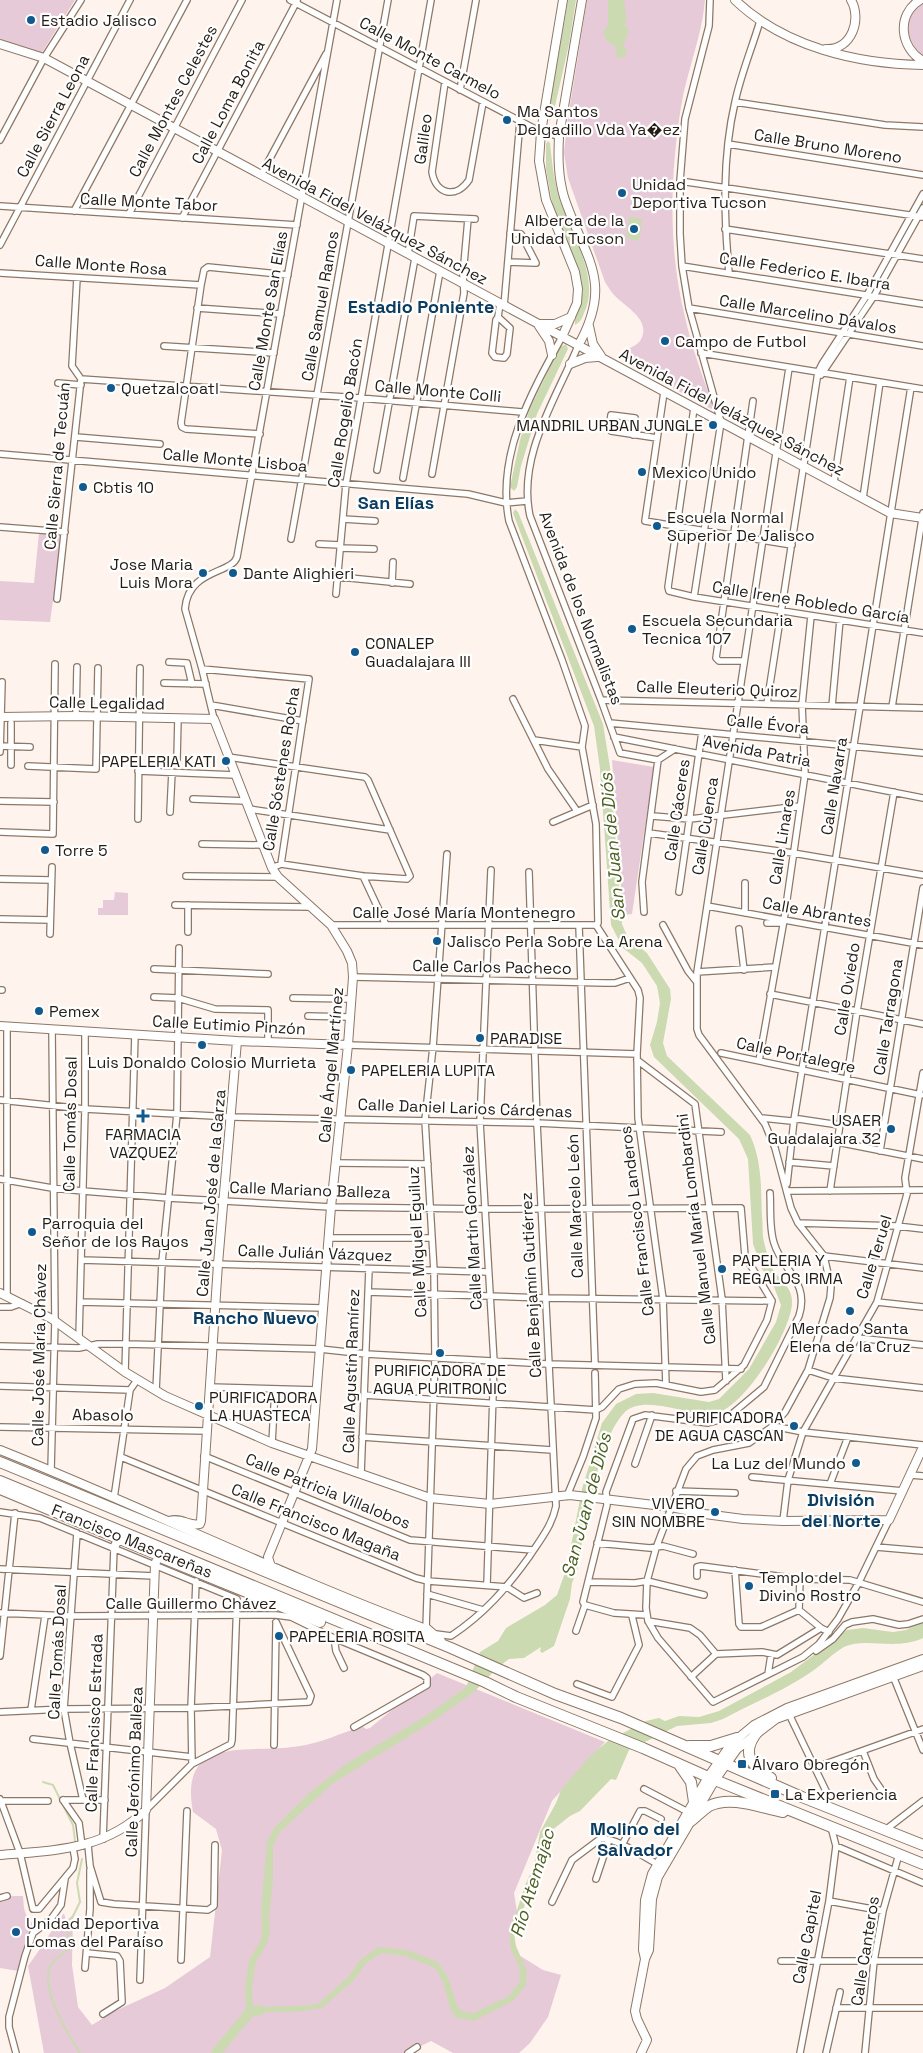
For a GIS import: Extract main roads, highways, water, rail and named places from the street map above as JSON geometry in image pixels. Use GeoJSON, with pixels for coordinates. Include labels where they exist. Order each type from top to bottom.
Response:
{"type":"FeatureCollection","features":[{"type":"Feature","properties":{"kind":"highway"},"geometry":{"type":"LineString","coordinates":[[0,1462],[363,1612],[555,1694],[621,1718],[802,1797],[923,1845]]}},
{"type":"Feature","properties":{"kind":"highway"},"geometry":{"type":"LineString","coordinates":[[0,1481],[485,1682],[516,1697],[611,1734],[712,1779],[923,1864]]}},
{"type":"Feature","properties":{"kind":"highway"},"geometry":{"type":"LineString","coordinates":[[156,1560],[338,1629],[395,1646]]}},
{"type":"Feature","properties":{"kind":"highway"},"geometry":{"type":"LineString","coordinates":[[350,1600],[363,1612],[381,1612]]}},
{"type":"Feature","properties":{"kind":"highway"},"geometry":{"type":"LineString","coordinates":[[428,1631],[456,1651]]}},
{"type":"Feature","properties":{"kind":"highway"},"geometry":{"type":"LineString","coordinates":[[758,1731],[752,1739],[749,1749],[753,1765],[802,1797]]}},
{"type":"Feature","properties":{"kind":"highway"},"geometry":{"type":"LineString","coordinates":[[680,1744],[712,1746],[737,1738]]}},
{"type":"Feature","properties":{"kind":"highway"},"geometry":{"type":"LineString","coordinates":[[678,1763],[691,1782],[694,1802]]}},
{"type":"Feature","properties":{"kind":"highway"},"geometry":{"type":"LineString","coordinates":[[689,1816],[708,1807],[723,1803],[743,1803],[802,1814]]}},
{"type":"Feature","properties":{"kind":"water"},"geometry":{"type":"Polygon","coordinates":[[[568,0],[576,0],[569,44],[550,121],[548,115],[568,0]]]}},
{"type":"Feature","properties":{"kind":"water"},"geometry":{"type":"Polygon","coordinates":[[[608,0],[624,0],[627,23],[623,26],[628,27],[628,34],[623,46],[627,50],[625,57],[617,58],[616,47],[604,36],[604,30],[608,26],[608,0]]]}},
{"type":"Feature","properties":{"kind":"water"},"geometry":{"type":"Polygon","coordinates":[[[548,141],[550,143],[558,193],[587,271],[588,300],[581,320],[575,325],[583,291],[552,202],[546,169],[546,144],[548,141]]]}},
{"type":"Feature","properties":{"kind":"water","name":"Alberca de la Unidad Tucson"},"geometry":{"type":"Polygon","coordinates":[[[629,217],[642,219],[639,241],[626,238],[629,217]]]}},
{"type":"Feature","properties":{"kind":"water"},"geometry":{"type":"Polygon","coordinates":[[[566,344],[568,349],[537,414],[521,466],[517,487],[514,491],[510,487],[520,440],[530,408],[560,347],[566,344]]]}},
{"type":"Feature","properties":{"kind":"water","name":"San Juan de Diós"},"geometry":{"type":"Polygon","coordinates":[[[515,509],[518,512],[603,724],[610,767],[622,924],[628,938],[647,953],[670,989],[671,999],[663,1043],[667,1056],[750,1135],[759,1165],[763,1236],[766,1252],[772,1268],[785,1284],[792,1297],[790,1315],[775,1350],[763,1368],[737,1400],[724,1410],[712,1414],[702,1414],[654,1405],[642,1405],[632,1407],[624,1413],[607,1443],[600,1464],[593,1488],[570,1599],[554,1646],[542,1653],[540,1651],[541,1647],[524,1658],[509,1659],[497,1668],[474,1692],[432,1722],[332,1784],[280,1832],[273,1846],[273,1881],[269,1916],[270,1932],[267,1944],[256,1962],[252,1985],[253,2007],[318,2004],[350,1975],[359,1961],[378,1947],[407,1950],[438,1962],[448,1977],[458,2008],[465,2012],[474,2013],[509,1996],[520,1981],[519,1967],[510,1947],[510,1931],[526,1883],[534,1866],[540,1832],[561,1790],[589,1757],[608,1741],[646,1721],[659,1718],[665,1721],[679,1716],[699,1717],[719,1711],[791,1672],[847,1630],[863,1628],[893,1632],[906,1630],[923,1621],[923,1638],[913,1642],[892,1644],[862,1643],[844,1647],[792,1684],[723,1719],[711,1723],[677,1726],[629,1750],[616,1780],[611,1779],[580,1811],[570,1816],[546,1835],[540,1866],[514,1933],[516,1946],[527,1971],[526,1985],[513,2001],[474,2021],[456,2018],[450,2008],[443,1982],[435,1968],[404,1956],[382,1953],[365,1964],[355,1979],[322,2008],[295,2012],[266,2012],[251,2016],[246,2010],[245,1988],[249,1960],[260,1942],[262,1931],[261,1909],[267,1842],[274,1828],[309,1793],[346,1764],[427,1715],[466,1687],[480,1652],[498,1641],[506,1628],[545,1605],[557,1595],[567,1567],[582,1489],[602,1423],[616,1404],[636,1394],[653,1393],[709,1402],[719,1399],[749,1369],[776,1322],[781,1305],[774,1287],[762,1269],[753,1244],[748,1159],[739,1139],[654,1057],[650,1045],[660,1003],[657,986],[642,963],[623,948],[611,925],[600,769],[594,726],[513,513],[515,509]]]}},
{"type":"Feature","properties":{"kind":"waterway"},"geometry":{"type":"LineString","coordinates":[[43,1782],[53,1785],[73,1825],[75,1841]]}},
{"type":"Feature","properties":{"kind":"waterway"},"geometry":{"type":"LineString","coordinates":[[80,2053],[56,2009],[48,1983],[49,1971],[53,1962],[70,1948],[68,1933],[72,1918],[80,1902],[77,1883],[82,1859]]}},
{"type":"Feature","properties":{"kind":"waterway","name":"Río Atemajac"},"geometry":{"type":"LineString","coordinates":[[216,2053],[250,2012],[260,2010]]}},
{"type":"Feature","properties":{"kind":"place","name":"Estadio Jalisco"},"geometry":{"type":"Point","coordinates":[31,20]}},
{"type":"Feature","properties":{"kind":"place","name":"Ma Santos Delgadillo Vda Ya�ez"},"geometry":{"type":"Point","coordinates":[507,120]}},
{"type":"Feature","properties":{"kind":"place","name":"Unidad Deportiva Tucson"},"geometry":{"type":"Point","coordinates":[622,193]}},
{"type":"Feature","properties":{"kind":"place","name":"Alberca de la Unidad Tucson"},"geometry":{"type":"Point","coordinates":[634,229]}},
{"type":"Feature","properties":{"kind":"place","name":"Campo de Futbol"},"geometry":{"type":"Point","coordinates":[665,341]}},
{"type":"Feature","properties":{"kind":"place","name":"Quetzalcoatl"},"geometry":{"type":"Point","coordinates":[111,388]}},
{"type":"Feature","properties":{"kind":"place","name":"MANDRIL URBAN JUNGLE"},"geometry":{"type":"Point","coordinates":[713,425]}},
{"type":"Feature","properties":{"kind":"place","name":"Mexico Unido"},"geometry":{"type":"Point","coordinates":[642,472]}},
{"type":"Feature","properties":{"kind":"place","name":"Cbtis 10"},"geometry":{"type":"Point","coordinates":[83,487]}},
{"type":"Feature","properties":{"kind":"place","name":"Escuela Normal Superior De Jalisco"},"geometry":{"type":"Point","coordinates":[657,526]}},
{"type":"Feature","properties":{"kind":"place","name":"Jose Maria Luis Mora"},"geometry":{"type":"Point","coordinates":[203,573]}},
{"type":"Feature","properties":{"kind":"place","name":"Dante Alighieri"},"geometry":{"type":"Point","coordinates":[233,573]}},
{"type":"Feature","properties":{"kind":"place","name":"Escuela Secundaria Tecnica 107"},"geometry":{"type":"Point","coordinates":[632,629]}},
{"type":"Feature","properties":{"kind":"place","name":"CONALEP Guadalajara III"},"geometry":{"type":"Point","coordinates":[355,652]}},
{"type":"Feature","properties":{"kind":"place","name":"PAPELERIA KATI"},"geometry":{"type":"Point","coordinates":[226,761]}},
{"type":"Feature","properties":{"kind":"place","name":"Torre 5"},"geometry":{"type":"Point","coordinates":[45,850]}},
{"type":"Feature","properties":{"kind":"place","name":"Jalisco Perla Sobre La Arena"},"geometry":{"type":"Point","coordinates":[437,941]}},
{"type":"Feature","properties":{"kind":"place","name":"Pemex"},"geometry":{"type":"Point","coordinates":[39,1011]}},
{"type":"Feature","properties":{"kind":"place","name":"PARADISE"},"geometry":{"type":"Point","coordinates":[480,1038]}},
{"type":"Feature","properties":{"kind":"place","name":"Luis Donaldo Colosio Murrieta"},"geometry":{"type":"Point","coordinates":[202,1045]}},
{"type":"Feature","properties":{"kind":"place","name":"PAPELERIA LUPITA"},"geometry":{"type":"Point","coordinates":[351,1070]}},
{"type":"Feature","properties":{"kind":"place","name":"FARMACIA VAZQUEZ"},"geometry":{"type":"Point","coordinates":[143,1116]}},
{"type":"Feature","properties":{"kind":"place","name":"USAER Guadalajara 32"},"geometry":{"type":"Point","coordinates":[891,1129]}},
{"type":"Feature","properties":{"kind":"place","name":"Parroquia del Señor de los Rayos"},"geometry":{"type":"Point","coordinates":[32,1232]}},
{"type":"Feature","properties":{"kind":"place","name":"PAPELERIA Y REGALOS IRMA"},"geometry":{"type":"Point","coordinates":[722,1269]}},
{"type":"Feature","properties":{"kind":"place","name":"Mercado Santa Elena de la Cruz"},"geometry":{"type":"Point","coordinates":[850,1311]}},
{"type":"Feature","properties":{"kind":"place","name":"PURIFICADORA DE AGUA PURITRONIC"},"geometry":{"type":"Point","coordinates":[440,1353]}},
{"type":"Feature","properties":{"kind":"place","name":"PURIFICADORA LA HUASTECA"},"geometry":{"type":"Point","coordinates":[199,1406]}},
{"type":"Feature","properties":{"kind":"place","name":"PURIFICADORA DE AGUA CASCAN"},"geometry":{"type":"Point","coordinates":[794,1426]}},
{"type":"Feature","properties":{"kind":"place","name":"La Luz del Mundo"},"geometry":{"type":"Point","coordinates":[856,1463]}},
{"type":"Feature","properties":{"kind":"place","name":"VIVERO SIN NOMBRE"},"geometry":{"type":"Point","coordinates":[715,1512]}},
{"type":"Feature","properties":{"kind":"place","name":"Templo del Divino Rostro"},"geometry":{"type":"Point","coordinates":[749,1586]}},
{"type":"Feature","properties":{"kind":"place","name":"PAPELERIA ROSITA"},"geometry":{"type":"Point","coordinates":[279,1636]}},
{"type":"Feature","properties":{"kind":"place","name":"Álvaro Obregón"},"geometry":{"type":"Point","coordinates":[742,1764]}},
{"type":"Feature","properties":{"kind":"place","name":"La Experiencia"},"geometry":{"type":"Point","coordinates":[775,1794]}},
{"type":"Feature","properties":{"kind":"place","name":"Unidad Deportiva Lomas del Paraíso"},"geometry":{"type":"Point","coordinates":[16,1932]}},
{"type":"Feature","properties":{"kind":"district","name":"Estadio Poniente"},"geometry":{"type":"Point","coordinates":[421,306]}},
{"type":"Feature","properties":{"kind":"district","name":"San Elías"},"geometry":{"type":"Point","coordinates":[396,502]}},
{"type":"Feature","properties":{"kind":"district","name":"Rancho Nuevo"},"geometry":{"type":"Point","coordinates":[255,1317]}},
{"type":"Feature","properties":{"kind":"district","name":"División del Norte"},"geometry":{"type":"Point","coordinates":[841,1509]}},
{"type":"Feature","properties":{"kind":"district","name":"Molino del Salvador"},"geometry":{"type":"Point","coordinates":[635,1838]}}]}
